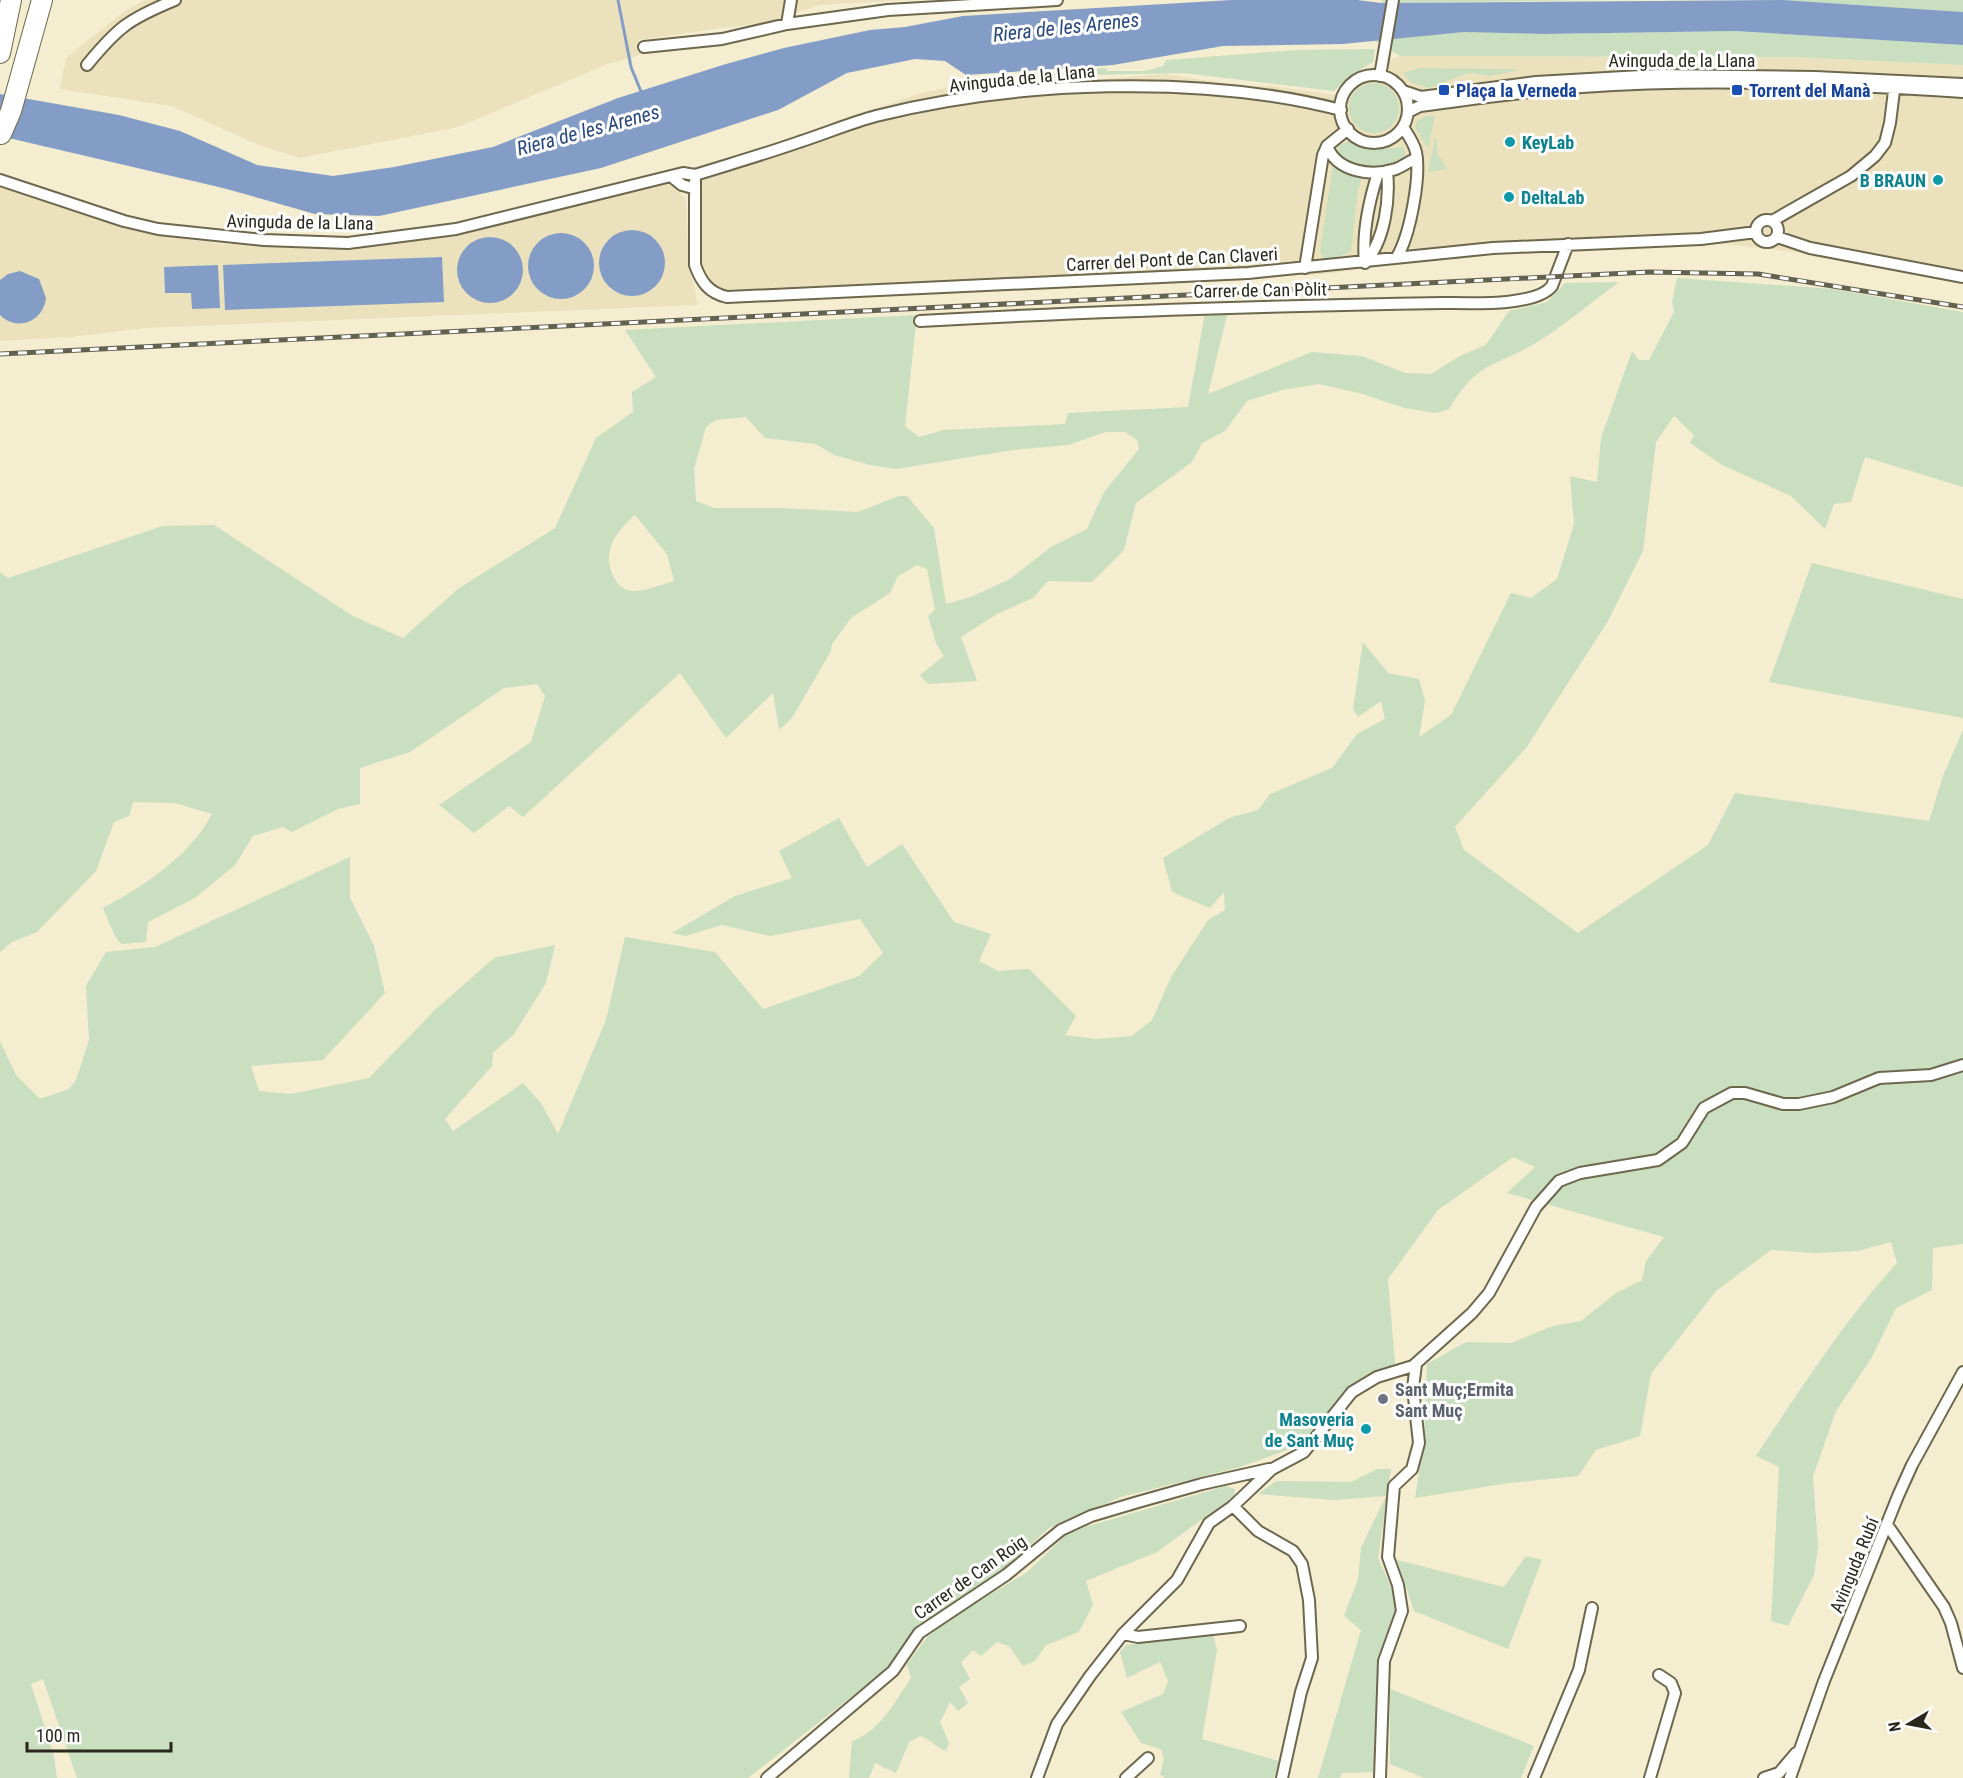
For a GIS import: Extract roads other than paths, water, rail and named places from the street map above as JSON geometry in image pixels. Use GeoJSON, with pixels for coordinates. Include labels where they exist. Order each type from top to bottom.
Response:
{"type":"FeatureCollection","features":[{"type":"Feature","properties":{"kind":"highway"},"geometry":{"type":"LineString","coordinates":[[11,0],[20,30]]}},
{"type":"Feature","properties":{"kind":"highway"},"geometry":{"type":"LineString","coordinates":[[0,136],[28,0]]}},
{"type":"Feature","properties":{"kind":"highway"},"geometry":{"type":"LineString","coordinates":[[0,53],[42,0]]}},
{"type":"Feature","properties":{"kind":"street"},"geometry":{"type":"LineString","coordinates":[[87,65],[118,29],[130,20],[175,0]]}},
{"type":"Feature","properties":{"kind":"street"},"geometry":{"type":"LineString","coordinates":[[787,24],[791,0]]}},
{"type":"Feature","properties":{"kind":"street"},"geometry":{"type":"LineString","coordinates":[[644,47],[722,39],[787,24],[888,10],[1057,0]]}},
{"type":"Feature","properties":{"kind":"street"},"geometry":{"type":"LineString","coordinates":[[1380,76],[1393,0]]}},
{"type":"Feature","properties":{"kind":"street","name":"Avinguda de la Llana"},"geometry":{"type":"LineString","coordinates":[[1403,91],[1421,97],[1536,82],[1659,75],[1895,84],[1963,93]]}},
{"type":"Feature","properties":{"kind":"street"},"geometry":{"type":"LineString","coordinates":[[1380,76],[1395,82],[1403,91],[1408,112],[1403,127],[1391,138],[1372,143],[1354,137],[1348,129],[1341,110],[1342,98],[1357,80],[1380,76]]}},
{"type":"Feature","properties":{"kind":"street","name":"Avinguda de la Llana"},"geometry":{"type":"LineString","coordinates":[[1408,112],[1420,106],[1583,87],[1713,84],[1963,84]]}},
{"type":"Feature","properties":{"kind":"street"},"geometry":{"type":"LineString","coordinates":[[1895,84],[1885,143],[1875,156],[1851,176],[1786,214],[1775,228],[1765,243],[1758,238],[1756,231],[1760,222],[1775,228],[1810,248],[1963,277]]}},
{"type":"Feature","properties":{"kind":"street","name":"Avinguda de la Llana"},"geometry":{"type":"LineString","coordinates":[[0,180],[124,221],[158,229],[264,240],[348,243],[456,229],[683,173],[695,175],[875,116],[973,97],[1113,86],[1184,88],[1313,102],[1341,110]]}},
{"type":"Feature","properties":{"kind":"street","name":"Avinguda de la Llana"},"geometry":{"type":"LineString","coordinates":[[1313,102],[1342,98]]}},
{"type":"Feature","properties":{"kind":"street"},"geometry":{"type":"LineString","coordinates":[[1397,257],[1410,215],[1417,158],[1415,148],[1403,127]]}},
{"type":"Feature","properties":{"kind":"street"},"geometry":{"type":"LineString","coordinates":[[1305,268],[1323,155],[1327,146],[1348,129]]}},
{"type":"Feature","properties":{"kind":"street"},"geometry":{"type":"LineString","coordinates":[[1327,146],[1330,155],[1357,172],[1382,172],[1417,158]]}},
{"type":"Feature","properties":{"kind":"street"},"geometry":{"type":"LineString","coordinates":[[1365,263],[1379,243],[1388,184],[1382,172]]}},
{"type":"Feature","properties":{"kind":"street","name":"Carrer del Pont de Can Claveri"},"geometry":{"type":"LineString","coordinates":[[695,175],[693,188],[695,265],[701,279],[711,291],[727,297],[1248,273],[1365,263],[1397,257],[1568,244],[1701,239],[1756,231]]}},
{"type":"Feature","properties":{"kind":"street"},"geometry":{"type":"LineString","coordinates":[[672,177],[682,185],[693,188]]}},
{"type":"Feature","properties":{"kind":"street","name":"Carrer de Can Pòlit"},"geometry":{"type":"LineString","coordinates":[[920,321],[1198,307],[1460,303],[1530,299],[1548,291],[1552,286],[1568,244]]}},
{"type":"Feature","properties":{"kind":"street"},"geometry":{"type":"LineString","coordinates":[[1037,1778],[1058,1724],[1090,1676],[1123,1634],[1177,1580],[1209,1523],[1233,1506],[1276,1467],[1304,1452],[1346,1398],[1360,1386],[1416,1364],[1481,1304],[1536,1207],[1560,1180],[1580,1173],[1658,1160],[1682,1143],[1704,1108],[1732,1093],[1746,1093],[1783,1104],[1799,1104],[1833,1097],[1879,1078],[1931,1075],[1963,1065]]}},
{"type":"Feature","properties":{"kind":"street"},"geometry":{"type":"LineString","coordinates":[[1380,1778],[1384,1661],[1402,1611],[1398,1585],[1389,1566],[1388,1542],[1394,1486],[1412,1469],[1419,1443],[1413,1388],[1416,1364]]}},
{"type":"Feature","properties":{"kind":"street","name":"Avinguda Rubí"},"geometry":{"type":"LineString","coordinates":[[1791,1778],[1824,1681],[1912,1465],[1963,1372]]}},
{"type":"Feature","properties":{"kind":"street","name":"Carrer de Can Roig"},"geometry":{"type":"LineString","coordinates":[[767,1778],[893,1671],[919,1633],[1006,1575],[1061,1530],[1090,1516],[1202,1484],[1276,1467]]}},
{"type":"Feature","properties":{"kind":"street"},"geometry":{"type":"LineString","coordinates":[[1233,1506],[1258,1531],[1293,1551],[1302,1564],[1309,1600],[1312,1658],[1301,1692],[1282,1778]]}},
{"type":"Feature","properties":{"kind":"street"},"geometry":{"type":"LineString","coordinates":[[1888,1526],[1944,1607],[1952,1623],[1963,1668]]}},
{"type":"Feature","properties":{"kind":"street"},"geometry":{"type":"LineString","coordinates":[[1534,1778],[1579,1670],[1592,1608]]}},
{"type":"Feature","properties":{"kind":"street"},"geometry":{"type":"LineString","coordinates":[[1123,1634],[1138,1637],[1240,1626]]}},
{"type":"Feature","properties":{"kind":"street"},"geometry":{"type":"LineString","coordinates":[[1650,1778],[1675,1694],[1671,1683],[1659,1675]]}},
{"type":"Feature","properties":{"kind":"street"},"geometry":{"type":"LineString","coordinates":[[1764,1778],[1779,1773],[1802,1745]]}},
{"type":"Feature","properties":{"kind":"street"},"geometry":{"type":"LineString","coordinates":[[1126,1778],[1148,1758]]}},
{"type":"Feature","properties":{"kind":"water","name":"Riera de les Arenes"},"geometry":{"type":"Polygon","coordinates":[[[1232,0],[1357,0],[1382,3],[1783,0],[1963,12],[1963,45],[1735,31],[1545,34],[1464,32],[1343,44],[1223,46],[1113,65],[966,75],[945,61],[915,59],[847,73],[778,110],[601,168],[379,216],[315,214],[223,188],[0,136],[0,94],[119,115],[180,131],[257,165],[333,176],[394,167],[493,147],[618,98],[726,64],[784,48],[870,30],[905,27],[963,16],[1232,0]]]}},
{"type":"Feature","properties":{"kind":"water"},"geometry":{"type":"Polygon","coordinates":[[[632,230],[645,232],[660,245],[665,263],[663,276],[650,291],[632,296],[619,294],[604,281],[599,263],[601,250],[614,235],[632,230]]]}},
{"type":"Feature","properties":{"kind":"water"},"geometry":{"type":"Polygon","coordinates":[[[561,233],[574,235],[589,248],[594,266],[592,279],[579,294],[561,299],[548,297],[533,284],[528,266],[530,253],[543,238],[561,233]]]}},
{"type":"Feature","properties":{"kind":"water"},"geometry":{"type":"Polygon","coordinates":[[[490,237],[503,239],[518,252],[523,270],[521,283],[508,298],[490,303],[477,301],[462,288],[457,270],[459,257],[472,242],[490,237]]]}},
{"type":"Feature","properties":{"kind":"water"},"geometry":{"type":"Polygon","coordinates":[[[442,257],[444,302],[225,310],[223,265],[442,257]]]}},
{"type":"Feature","properties":{"kind":"water"},"geometry":{"type":"Polygon","coordinates":[[[218,265],[220,308],[192,309],[191,293],[165,293],[164,267],[218,265]]]}},
{"type":"Feature","properties":{"kind":"water"},"geometry":{"type":"Polygon","coordinates":[[[20,271],[39,279],[46,298],[44,306],[35,318],[28,322],[14,323],[0,315],[0,280],[8,274],[20,271]]]}},
{"type":"Feature","properties":{"kind":"waterway","name":"Riera de les Arenes"},"geometry":{"type":"LineString","coordinates":[[618,0],[631,67],[642,94]]}},
{"type":"Feature","properties":{"kind":"railway"},"geometry":{"type":"LineString","coordinates":[[0,354],[1649,272],[1758,274],[1963,307]]}},
{"type":"Feature","properties":{"kind":"place","name":"Plaça la Verneda"},"geometry":{"type":"Point","coordinates":[1444,90]}},
{"type":"Feature","properties":{"kind":"place","name":"Torrent del Manà"},"geometry":{"type":"Point","coordinates":[1737,90]}},
{"type":"Feature","properties":{"kind":"place","name":"KeyLab"},"geometry":{"type":"Point","coordinates":[1510,142]}},
{"type":"Feature","properties":{"kind":"place","name":"B BRAUN"},"geometry":{"type":"Point","coordinates":[1938,180]}},
{"type":"Feature","properties":{"kind":"place","name":"DeltaLab"},"geometry":{"type":"Point","coordinates":[1509,197]}},
{"type":"Feature","properties":{"kind":"place","name":"Sant Muç;Ermita Sant Muç"},"geometry":{"type":"Point","coordinates":[1383,1399]}},
{"type":"Feature","properties":{"kind":"place","name":"Masoveria de Sant Muç"},"geometry":{"type":"Point","coordinates":[1366,1429]}}]}
